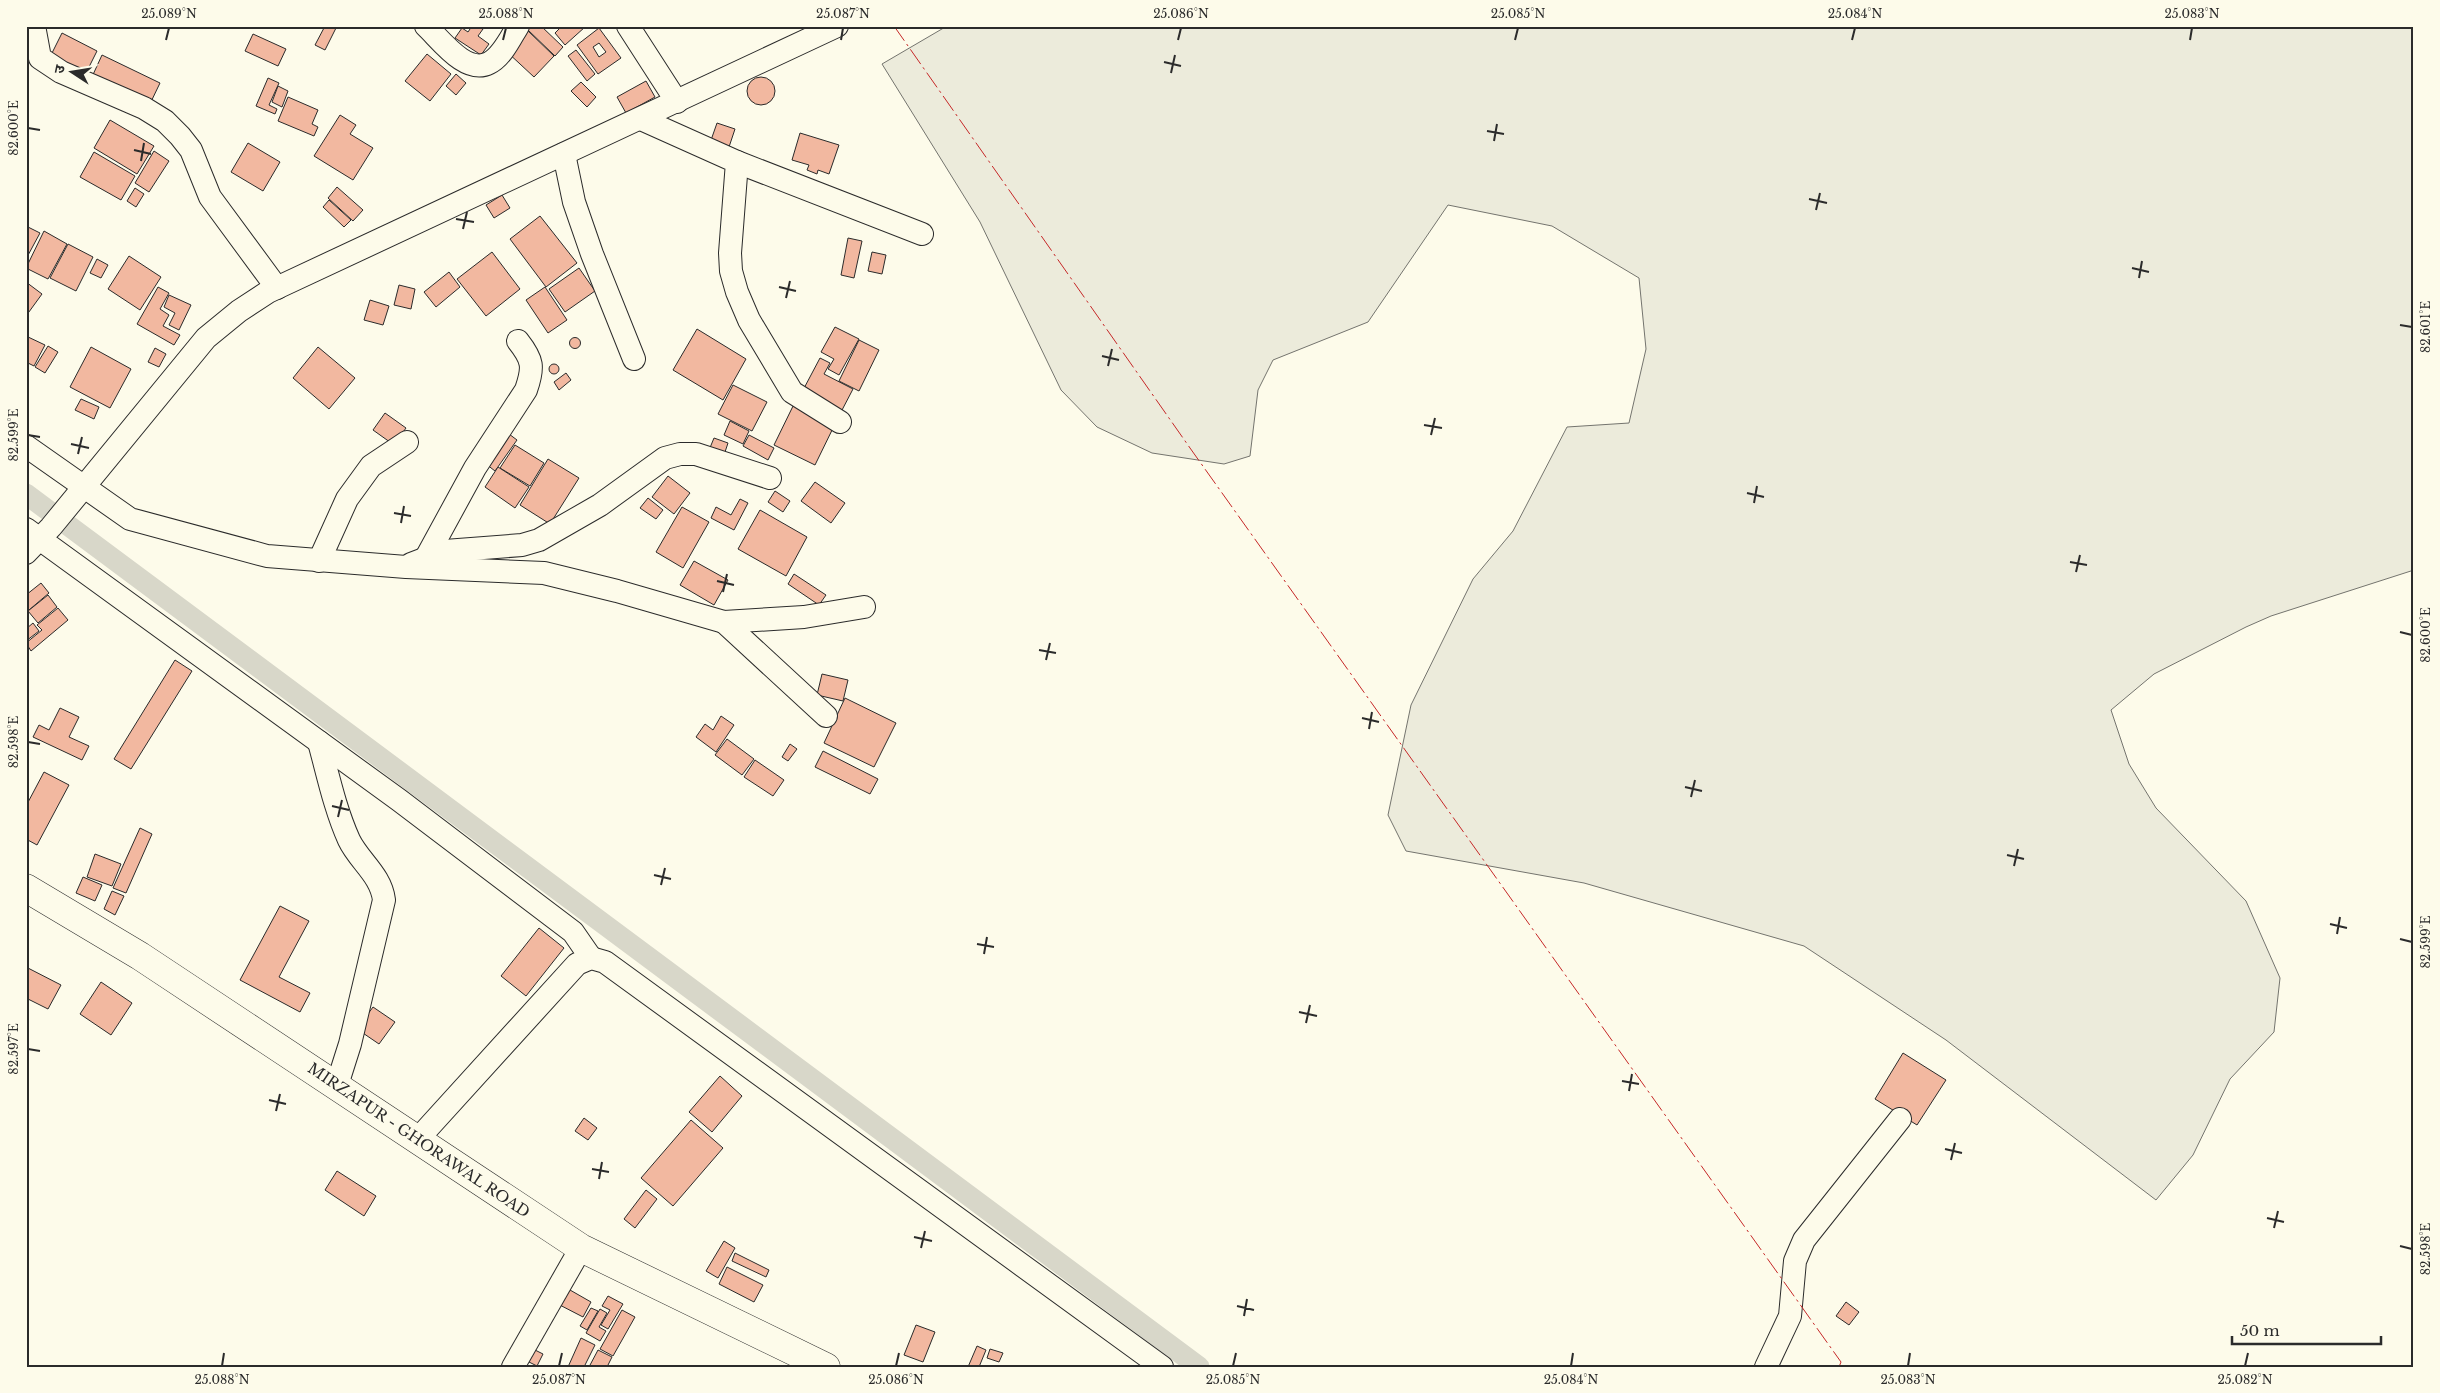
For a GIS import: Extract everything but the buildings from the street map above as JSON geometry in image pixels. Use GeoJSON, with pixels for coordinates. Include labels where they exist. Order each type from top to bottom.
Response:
{"type":"FeatureCollection","features":[{"type":"Feature","properties":{"kind":"main road","name":"MIRZAPUR - GHORAWAL ROAD"},"geometry":{"type":"LineString","coordinates":[[26,888],[140,956],[581,1248],[826,1367]]}},
{"type":"Feature","properties":{"kind":"street"},"geometry":{"type":"LineString","coordinates":[[30,26],[35,31],[40,58],[61,72],[144,108],[165,121],[180,136],[191,150],[210,197],[277,288]]}},
{"type":"Feature","properties":{"kind":"street"},"geometry":{"type":"LineString","coordinates":[[426,26],[465,62],[481,66],[490,63],[499,54],[518,26]]}},
{"type":"Feature","properties":{"kind":"street"},"geometry":{"type":"LineString","coordinates":[[628,26],[677,102]]}},
{"type":"Feature","properties":{"kind":"street"},"geometry":{"type":"LineString","coordinates":[[591,958],[574,932],[319,742],[36,537],[76,496],[206,338],[240,311],[277,288],[838,26]]}},
{"type":"Feature","properties":{"kind":"street"},"geometry":{"type":"LineString","coordinates":[[641,118],[737,162],[922,234]]}},
{"type":"Feature","properties":{"kind":"street"},"geometry":{"type":"LineString","coordinates":[[564,154],[574,202],[592,254],[634,359]]}},
{"type":"Feature","properties":{"kind":"street"},"geometry":{"type":"LineString","coordinates":[[737,162],[730,253],[731,271],[737,292],[749,320],[792,392],[840,422]]}},
{"type":"Feature","properties":{"kind":"street"},"geometry":{"type":"LineString","coordinates":[[427,556],[475,468],[526,390],[532,370],[530,357],[518,341]]}},
{"type":"Feature","properties":{"kind":"street"},"geometry":{"type":"LineString","coordinates":[[319,561],[347,499],[371,466],[408,442]]}},
{"type":"Feature","properties":{"kind":"street"},"geometry":{"type":"LineString","coordinates":[[26,446],[76,496],[130,519],[267,556],[406,567],[544,573],[617,591],[724,622],[804,617],[864,607]]}},
{"type":"Feature","properties":{"kind":"street"},"geometry":{"type":"LineString","coordinates":[[406,567],[427,556],[446,551],[522,545],[539,540],[600,506],[665,458],[680,454],[696,454],[770,478]]}},
{"type":"Feature","properties":{"kind":"street"},"geometry":{"type":"LineString","coordinates":[[724,622],[826,716]]}},
{"type":"Feature","properties":{"kind":"street"},"geometry":{"type":"LineString","coordinates":[[319,742],[336,804],[350,841],[382,886],[384,900],[350,1044],[336,1085]]}},
{"type":"Feature","properties":{"kind":"street"},"geometry":{"type":"LineString","coordinates":[[417,1140],[562,978],[577,964],[591,958],[605,962],[984,1240],[1162,1367]]}},
{"type":"Feature","properties":{"kind":"street"},"geometry":{"type":"LineString","coordinates":[[1766,1367],[1790,1316],[1795,1260],[1804,1240],[1900,1119]]}},
{"type":"Feature","properties":{"kind":"street"},"geometry":{"type":"LineString","coordinates":[[513,1367],[581,1248]]}},
{"type":"Feature","properties":{"kind":"shaded area"},"geometry":{"type":"Polygon","coordinates":[[[947,26],[2414,26],[2414,570],[2271,616],[2246,627],[2154,674],[2111,710],[2129,764],[2156,808],[2246,901],[2280,978],[2274,1032],[2230,1079],[2193,1155],[2156,1200],[1946,1040],[1804,946],[1584,883],[1406,851],[1388,815],[1411,705],[1473,579],[1513,531],[1567,427],[1629,423],[1646,349],[1639,278],[1552,226],[1448,205],[1368,322],[1273,360],[1258,390],[1250,456],[1224,464],[1152,453],[1097,427],[1061,390],[980,222],[882,64],[947,26]]]}},
{"type":"Feature","properties":{"kind":"waterway"},"geometry":{"type":"LineString","coordinates":[[26,494],[1199,1367]]}},
{"type":"Feature","properties":{"kind":"power"},"geometry":{"type":"LineString","coordinates":[[894,26],[1190,448],[1841,1362],[1839,1367]]}}]}
